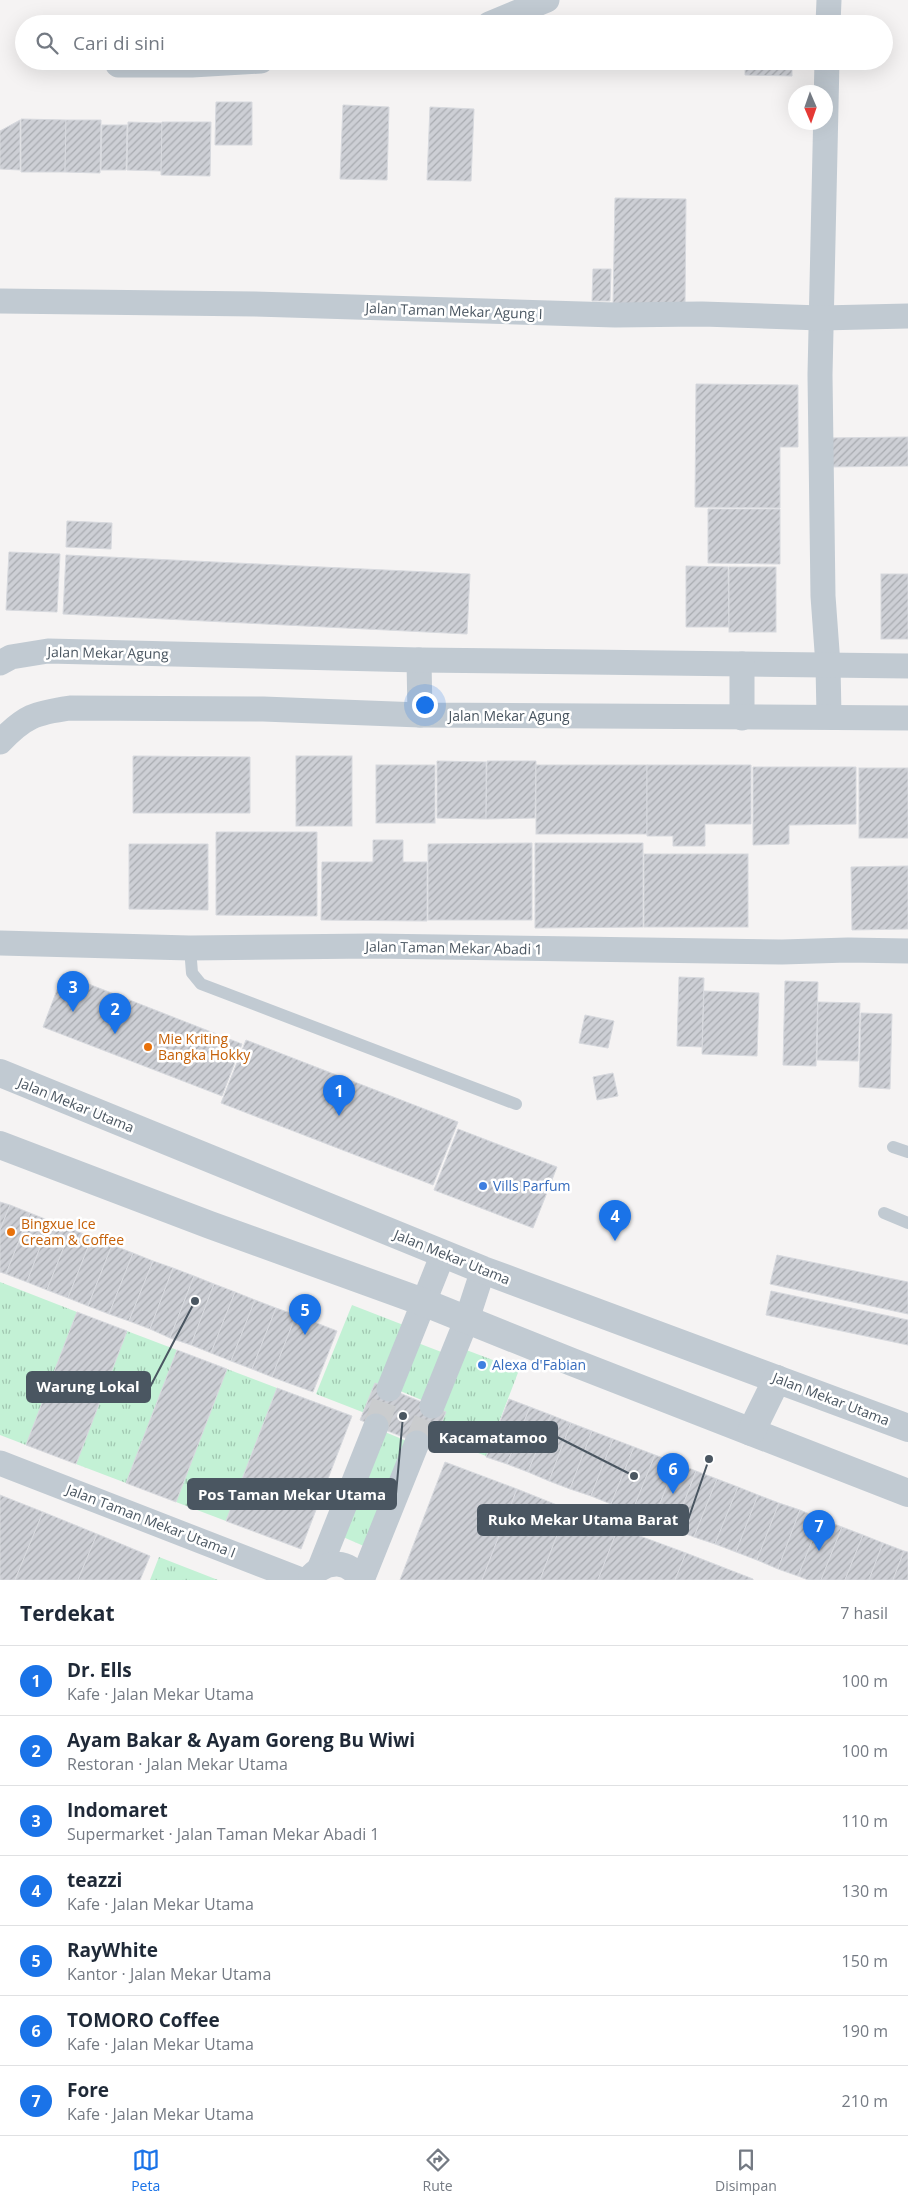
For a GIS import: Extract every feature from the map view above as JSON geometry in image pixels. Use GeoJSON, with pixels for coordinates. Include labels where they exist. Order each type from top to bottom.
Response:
{"type":"FeatureCollection","features":[{"type":"Feature","properties":{"kind":"street"},"geometry":{"type":"LineString","coordinates":[[511,15],[547,0]]}},
{"type":"Feature","properties":{"kind":"street"},"geometry":{"type":"LineString","coordinates":[[828,15],[829,0]]}},
{"type":"Feature","properties":{"kind":"street"},"geometry":{"type":"LineString","coordinates":[[827,70],[820,318],[823,596],[828,665],[829,716]]}},
{"type":"Feature","properties":{"kind":"street","name":"Jalan Taman Mekar Agung I"},"geometry":{"type":"LineString","coordinates":[[0,301],[255,304],[615,315],[702,314],[820,318],[908,316]]}},
{"type":"Feature","properties":{"kind":"street","name":"Jalan Mekar Agung"},"geometry":{"type":"LineString","coordinates":[[0,663],[11,657],[48,651],[419,660],[908,666]]}},
{"type":"Feature","properties":{"kind":"street"},"geometry":{"type":"LineString","coordinates":[[419,660],[420,715]]}},
{"type":"Feature","properties":{"kind":"street"},"geometry":{"type":"LineString","coordinates":[[742,664],[742,718]]}},
{"type":"Feature","properties":{"kind":"street","name":"Jalan Mekar Agung"},"geometry":{"type":"LineString","coordinates":[[0,742],[17,724],[42,712],[70,708],[263,709],[420,715],[742,718],[829,716],[908,718]]}},
{"type":"Feature","properties":{"kind":"street","name":"Jalan Taman Mekar Abadi 1"},"geometry":{"type":"LineString","coordinates":[[0,943],[190,948],[372,946],[782,952],[908,951]]}},
{"type":"Feature","properties":{"kind":"street","name":"Jalan Mekar Utama"},"geometry":{"type":"LineString","coordinates":[[0,1073],[483,1270],[908,1428]]}},
{"type":"Feature","properties":{"kind":"street"},"geometry":{"type":"LineString","coordinates":[[0,1145],[210,1225],[423,1302],[908,1493]]}},
{"type":"Feature","properties":{"kind":"street"},"geometry":{"type":"LineString","coordinates":[[389,1389],[443,1254]]}},
{"type":"Feature","properties":{"kind":"street"},"geometry":{"type":"LineString","coordinates":[[432,1406],[467,1319],[483,1270]]}},
{"type":"Feature","properties":{"kind":"street"},"geometry":{"type":"LineString","coordinates":[[751,1432],[777,1378]]}},
{"type":"Feature","properties":{"kind":"street"},"geometry":{"type":"LineString","coordinates":[[310,1576],[376,1426]]}},
{"type":"Feature","properties":{"kind":"street"},"geometry":{"type":"LineString","coordinates":[[361,1580],[417,1442]]}},
{"type":"Feature","properties":{"kind":"street","name":"Jalan Taman Mekar Utama I"},"geometry":{"type":"LineString","coordinates":[[0,1462],[310,1576]]}},
{"type":"Feature","properties":{"kind":"street"},"geometry":{"type":"LineString","coordinates":[[310,1576],[333,1564],[346,1566],[356,1572],[361,1580]]}},
{"type":"Feature","properties":{"kind":"lane"},"geometry":{"type":"LineString","coordinates":[[190,948],[192,973],[201,984],[516,1104]]}},
{"type":"Feature","properties":{"kind":"lane"},"geometry":{"type":"LineString","coordinates":[[893,1147],[908,1152]]}},
{"type":"Feature","properties":{"kind":"lane"},"geometry":{"type":"LineString","coordinates":[[884,1213],[908,1222]]}},
{"type":"Feature","properties":{"kind":"green space"},"geometry":{"type":"Polygon","coordinates":[[[0,1282],[77,1312],[26,1445],[0,1435],[0,1282]]]}},
{"type":"Feature","properties":{"kind":"green space"},"geometry":{"type":"Polygon","coordinates":[[[352,1305],[406,1326],[370,1415],[316,1394],[352,1305]]]}},
{"type":"Feature","properties":{"kind":"green space"},"geometry":{"type":"Polygon","coordinates":[[[127,1331],[177,1350],[126,1483],[76,1464],[127,1331]]]}},
{"type":"Feature","properties":{"kind":"green space"},"geometry":{"type":"Polygon","coordinates":[[[418,1343],[444,1353],[424,1401],[398,1390],[418,1343]]]}},
{"type":"Feature","properties":{"kind":"green space"},"geometry":{"type":"Polygon","coordinates":[[[461,1348],[519,1370],[486,1456],[428,1434],[461,1348]]]}},
{"type":"Feature","properties":{"kind":"green space"},"geometry":{"type":"Polygon","coordinates":[[[227,1369],[277,1388],[226,1521],[176,1502],[227,1369]]]}},
{"type":"Feature","properties":{"kind":"green space"},"geometry":{"type":"Polygon","coordinates":[[[385,1432],[409,1442],[366,1547],[343,1537],[385,1432]]]}},
{"type":"Feature","properties":{"kind":"green space"},"geometry":{"type":"Polygon","coordinates":[[[159,1557],[218,1580],[150,1580],[159,1557]]]}},
{"type":"Feature","properties":{"kind":"building"},"geometry":{"type":"Polygon","coordinates":[[[745,70],[792,70],[792,76],[745,75],[745,70]]]}},
{"type":"Feature","properties":{"kind":"building"},"geometry":{"type":"Polygon","coordinates":[[[216,102],[252,102],[252,145],[215,145],[216,102]]]}},
{"type":"Feature","properties":{"kind":"building"},"geometry":{"type":"Polygon","coordinates":[[[343,105],[389,107],[387,180],[340,179],[343,105]]]}},
{"type":"Feature","properties":{"kind":"building"},"geometry":{"type":"Polygon","coordinates":[[[430,107],[474,109],[471,181],[427,180],[430,107]]]}},
{"type":"Feature","properties":{"kind":"building"},"geometry":{"type":"Polygon","coordinates":[[[21,119],[66,120],[65,172],[21,172],[21,119]]]}},
{"type":"Feature","properties":{"kind":"building"},"geometry":{"type":"Polygon","coordinates":[[[20,120],[20,170],[0,169],[0,131],[20,120]]]}},
{"type":"Feature","properties":{"kind":"building"},"geometry":{"type":"Polygon","coordinates":[[[66,120],[101,120],[100,173],[65,172],[66,120]]]}},
{"type":"Feature","properties":{"kind":"building"},"geometry":{"type":"Polygon","coordinates":[[[128,122],[162,123],[161,171],[127,170],[128,122]]]}},
{"type":"Feature","properties":{"kind":"building"},"geometry":{"type":"Polygon","coordinates":[[[162,122],[211,122],[210,176],[161,175],[162,122]]]}},
{"type":"Feature","properties":{"kind":"building"},"geometry":{"type":"Polygon","coordinates":[[[102,125],[127,125],[126,170],[101,170],[102,125]]]}},
{"type":"Feature","properties":{"kind":"building"},"geometry":{"type":"Polygon","coordinates":[[[615,198],[686,199],[685,307],[613,306],[615,198]]]}},
{"type":"Feature","properties":{"kind":"building"},"geometry":{"type":"Polygon","coordinates":[[[593,269],[611,269],[610,301],[592,301],[593,269]]]}},
{"type":"Feature","properties":{"kind":"building"},"geometry":{"type":"Polygon","coordinates":[[[696,384],[798,385],[798,447],[780,447],[780,508],[695,507],[696,384]]]}},
{"type":"Feature","properties":{"kind":"building"},"geometry":{"type":"Polygon","coordinates":[[[908,437],[908,466],[826,467],[826,438],[908,437]]]}},
{"type":"Feature","properties":{"kind":"building"},"geometry":{"type":"Polygon","coordinates":[[[708,509],[780,509],[780,564],[708,563],[708,509]]]}},
{"type":"Feature","properties":{"kind":"building"},"geometry":{"type":"Polygon","coordinates":[[[67,521],[112,523],[111,549],[66,547],[67,521]]]}},
{"type":"Feature","properties":{"kind":"building"},"geometry":{"type":"Polygon","coordinates":[[[9,552],[60,554],[57,612],[6,610],[9,552]]]}},
{"type":"Feature","properties":{"kind":"building"},"geometry":{"type":"Polygon","coordinates":[[[66,555],[470,574],[467,634],[63,614],[66,555]]]}},
{"type":"Feature","properties":{"kind":"building"},"geometry":{"type":"Polygon","coordinates":[[[686,566],[728,567],[729,627],[686,627],[686,566]]]}},
{"type":"Feature","properties":{"kind":"building"},"geometry":{"type":"Polygon","coordinates":[[[729,567],[776,567],[776,632],[729,632],[729,567]]]}},
{"type":"Feature","properties":{"kind":"building"},"geometry":{"type":"Polygon","coordinates":[[[881,574],[908,574],[908,639],[881,639],[881,574]]]}},
{"type":"Feature","properties":{"kind":"building"},"geometry":{"type":"Polygon","coordinates":[[[133,756],[250,757],[250,813],[133,813],[133,756]]]}},
{"type":"Feature","properties":{"kind":"building"},"geometry":{"type":"Polygon","coordinates":[[[296,756],[352,756],[352,826],[296,826],[296,756]]]}},
{"type":"Feature","properties":{"kind":"building"},"geometry":{"type":"Polygon","coordinates":[[[437,761],[486,762],[486,819],[437,818],[437,761]]]}},
{"type":"Feature","properties":{"kind":"building"},"geometry":{"type":"Polygon","coordinates":[[[487,761],[536,761],[535,818],[486,819],[487,761]]]}},
{"type":"Feature","properties":{"kind":"building"},"geometry":{"type":"Polygon","coordinates":[[[376,765],[435,765],[435,823],[376,823],[376,765]]]}},
{"type":"Feature","properties":{"kind":"building"},"geometry":{"type":"Polygon","coordinates":[[[536,765],[647,765],[647,834],[536,834],[536,765]]]}},
{"type":"Feature","properties":{"kind":"building"},"geometry":{"type":"Polygon","coordinates":[[[647,765],[751,765],[751,824],[705,824],[705,846],[673,846],[673,836],[647,836],[647,765]]]}},
{"type":"Feature","properties":{"kind":"building"},"geometry":{"type":"Polygon","coordinates":[[[753,767],[856,767],[856,824],[789,825],[789,844],[753,845],[753,767]]]}},
{"type":"Feature","properties":{"kind":"building"},"geometry":{"type":"Polygon","coordinates":[[[859,768],[908,768],[908,838],[859,838],[859,768]]]}},
{"type":"Feature","properties":{"kind":"building"},"geometry":{"type":"Polygon","coordinates":[[[216,832],[317,832],[317,916],[216,915],[216,832]]]}},
{"type":"Feature","properties":{"kind":"building"},"geometry":{"type":"Polygon","coordinates":[[[373,840],[403,840],[403,862],[427,862],[427,921],[321,920],[322,862],[373,862],[373,840]]]}},
{"type":"Feature","properties":{"kind":"building"},"geometry":{"type":"Polygon","coordinates":[[[532,843],[532,920],[428,920],[428,844],[532,843]]]}},
{"type":"Feature","properties":{"kind":"building"},"geometry":{"type":"Polygon","coordinates":[[[535,843],[643,843],[643,927],[535,928],[535,843]]]}},
{"type":"Feature","properties":{"kind":"building"},"geometry":{"type":"Polygon","coordinates":[[[129,844],[208,844],[208,910],[129,909],[129,844]]]}},
{"type":"Feature","properties":{"kind":"building"},"geometry":{"type":"Polygon","coordinates":[[[644,854],[748,854],[748,927],[644,927],[644,854]]]}},
{"type":"Feature","properties":{"kind":"building"},"geometry":{"type":"Polygon","coordinates":[[[908,866],[908,929],[852,930],[851,867],[908,866]]]}},
{"type":"Feature","properties":{"kind":"building"},"geometry":{"type":"Polygon","coordinates":[[[63,974],[242,1044],[222,1096],[43,1027],[63,974]]]}},
{"type":"Feature","properties":{"kind":"building"},"geometry":{"type":"Polygon","coordinates":[[[679,977],[704,978],[702,1047],[677,1046],[679,977]]]}},
{"type":"Feature","properties":{"kind":"building"},"geometry":{"type":"Polygon","coordinates":[[[785,981],[818,982],[816,1066],[783,1065],[785,981]]]}},
{"type":"Feature","properties":{"kind":"building"},"geometry":{"type":"Polygon","coordinates":[[[704,991],[759,993],[757,1056],[702,1054],[704,991]]]}},
{"type":"Feature","properties":{"kind":"building"},"geometry":{"type":"Polygon","coordinates":[[[818,1002],[860,1003],[858,1061],[817,1060],[818,1002]]]}},
{"type":"Feature","properties":{"kind":"building"},"geometry":{"type":"Polygon","coordinates":[[[861,1013],[892,1014],[890,1089],[859,1087],[861,1013]]]}},
{"type":"Feature","properties":{"kind":"building"},"geometry":{"type":"Polygon","coordinates":[[[585,1015],[614,1021],[608,1048],[579,1043],[585,1015]]]}},
{"type":"Feature","properties":{"kind":"building"},"geometry":{"type":"Polygon","coordinates":[[[246,1040],[458,1122],[433,1185],[221,1103],[246,1040]]]}},
{"type":"Feature","properties":{"kind":"building"},"geometry":{"type":"Polygon","coordinates":[[[613,1073],[618,1096],[597,1100],[593,1077],[613,1073]]]}},
{"type":"Feature","properties":{"kind":"building"},"geometry":{"type":"Polygon","coordinates":[[[458,1129],[557,1167],[533,1228],[434,1190],[458,1129]]]}},
{"type":"Feature","properties":{"kind":"building"},"geometry":{"type":"Polygon","coordinates":[[[0,1202],[10,1205],[0,1230],[0,1202]]]}},
{"type":"Feature","properties":{"kind":"building"},"geometry":{"type":"Polygon","coordinates":[[[10,1205],[30,1213],[6,1274],[0,1272],[0,1230],[10,1205]]]}},
{"type":"Feature","properties":{"kind":"building"},"geometry":{"type":"Polygon","coordinates":[[[30,1213],[50,1221],[27,1282],[6,1274],[30,1213]]]}},
{"type":"Feature","properties":{"kind":"building"},"geometry":{"type":"Polygon","coordinates":[[[50,1221],[71,1229],[47,1290],[27,1282],[50,1221]]]}},
{"type":"Feature","properties":{"kind":"building"},"geometry":{"type":"Polygon","coordinates":[[[71,1229],[92,1237],[68,1298],[47,1290],[71,1229]]]}},
{"type":"Feature","properties":{"kind":"building"},"geometry":{"type":"Polygon","coordinates":[[[92,1237],[112,1245],[88,1306],[68,1298],[92,1237]]]}},
{"type":"Feature","properties":{"kind":"building"},"geometry":{"type":"Polygon","coordinates":[[[112,1245],[133,1253],[109,1314],[88,1306],[112,1245]]]}},
{"type":"Feature","properties":{"kind":"building"},"geometry":{"type":"Polygon","coordinates":[[[133,1253],[153,1261],[129,1321],[109,1314],[133,1253]]]}},
{"type":"Feature","properties":{"kind":"building"},"geometry":{"type":"Polygon","coordinates":[[[777,1255],[908,1282],[908,1314],[770,1284],[777,1255]]]}},
{"type":"Feature","properties":{"kind":"building"},"geometry":{"type":"Polygon","coordinates":[[[153,1261],[173,1268],[150,1329],[129,1321],[153,1261]]]}},
{"type":"Feature","properties":{"kind":"building"},"geometry":{"type":"Polygon","coordinates":[[[173,1268],[194,1276],[170,1338],[150,1329],[173,1268]]]}},
{"type":"Feature","properties":{"kind":"building"},"geometry":{"type":"Polygon","coordinates":[[[194,1276],[214,1284],[191,1345],[170,1338],[194,1276]]]}},
{"type":"Feature","properties":{"kind":"building"},"geometry":{"type":"Polygon","coordinates":[[[214,1284],[235,1292],[211,1353],[191,1345],[214,1284]]]}},
{"type":"Feature","properties":{"kind":"building"},"geometry":{"type":"Polygon","coordinates":[[[771,1291],[908,1320],[908,1345],[766,1315],[771,1291]]]}},
{"type":"Feature","properties":{"kind":"building"},"geometry":{"type":"Polygon","coordinates":[[[235,1292],[255,1300],[231,1361],[211,1353],[235,1292]]]}},
{"type":"Feature","properties":{"kind":"building"},"geometry":{"type":"Polygon","coordinates":[[[255,1300],[276,1308],[252,1369],[231,1361],[255,1300]]]}},
{"type":"Feature","properties":{"kind":"building"},"geometry":{"type":"Polygon","coordinates":[[[276,1308],[296,1315],[272,1377],[252,1369],[276,1308]]]}},
{"type":"Feature","properties":{"kind":"building"},"geometry":{"type":"Polygon","coordinates":[[[77,1312],[127,1331],[76,1464],[26,1445],[77,1312]]]}},
{"type":"Feature","properties":{"kind":"building"},"geometry":{"type":"Polygon","coordinates":[[[296,1315],[337,1331],[313,1392],[272,1377],[296,1315]]]}},
{"type":"Feature","properties":{"kind":"building"},"geometry":{"type":"Polygon","coordinates":[[[177,1350],[227,1369],[176,1502],[126,1483],[177,1350]]]}},
{"type":"Feature","properties":{"kind":"building"},"geometry":{"type":"Polygon","coordinates":[[[375,1383],[446,1412],[431,1448],[360,1420],[375,1383]]]}},
{"type":"Feature","properties":{"kind":"building"},"geometry":{"type":"Polygon","coordinates":[[[277,1388],[352,1416],[301,1549],[226,1521],[277,1388]]]}},
{"type":"Feature","properties":{"kind":"building"},"geometry":{"type":"Polygon","coordinates":[[[509,1399],[530,1407],[507,1464],[486,1457],[509,1399]]]}},
{"type":"Feature","properties":{"kind":"building"},"geometry":{"type":"Polygon","coordinates":[[[530,1407],[551,1415],[528,1472],[507,1464],[530,1407]]]}},
{"type":"Feature","properties":{"kind":"building"},"geometry":{"type":"Polygon","coordinates":[[[551,1415],[571,1423],[549,1481],[528,1472],[551,1415]]]}},
{"type":"Feature","properties":{"kind":"building"},"geometry":{"type":"Polygon","coordinates":[[[571,1423],[592,1431],[570,1489],[549,1481],[571,1423]]]}},
{"type":"Feature","properties":{"kind":"building"},"geometry":{"type":"Polygon","coordinates":[[[592,1431],[613,1439],[591,1496],[570,1489],[592,1431]]]}},
{"type":"Feature","properties":{"kind":"building"},"geometry":{"type":"Polygon","coordinates":[[[613,1439],[634,1447],[611,1504],[591,1496],[613,1439]]]}},
{"type":"Feature","properties":{"kind":"building"},"geometry":{"type":"Polygon","coordinates":[[[634,1447],[655,1455],[632,1512],[611,1504],[634,1447]]]}},
{"type":"Feature","properties":{"kind":"building"},"geometry":{"type":"Polygon","coordinates":[[[655,1455],[676,1463],[653,1521],[632,1512],[655,1455]]]}},
{"type":"Feature","properties":{"kind":"building"},"geometry":{"type":"Polygon","coordinates":[[[445,1462],[517,1489],[482,1580],[400,1580],[445,1462]]]}},
{"type":"Feature","properties":{"kind":"building"},"geometry":{"type":"Polygon","coordinates":[[[676,1463],[696,1471],[674,1529],[653,1521],[676,1463]]]}},
{"type":"Feature","properties":{"kind":"building"},"geometry":{"type":"Polygon","coordinates":[[[696,1471],[717,1479],[694,1537],[674,1529],[696,1471]]]}},
{"type":"Feature","properties":{"kind":"building"},"geometry":{"type":"Polygon","coordinates":[[[717,1479],[738,1487],[715,1544],[694,1537],[717,1479]]]}},
{"type":"Feature","properties":{"kind":"building"},"geometry":{"type":"Polygon","coordinates":[[[738,1487],[758,1495],[736,1552],[715,1544],[738,1487]]]}},
{"type":"Feature","properties":{"kind":"building"},"geometry":{"type":"Polygon","coordinates":[[[517,1489],[567,1509],[540,1580],[482,1580],[517,1489]]]}},
{"type":"Feature","properties":{"kind":"building"},"geometry":{"type":"Polygon","coordinates":[[[0,1495],[43,1512],[15,1580],[0,1580],[0,1495]]]}},
{"type":"Feature","properties":{"kind":"building"},"geometry":{"type":"Polygon","coordinates":[[[758,1495],[779,1503],[757,1560],[736,1552],[758,1495]]]}},
{"type":"Feature","properties":{"kind":"building"},"geometry":{"type":"Polygon","coordinates":[[[779,1503],[800,1510],[778,1569],[757,1560],[779,1503]]]}},
{"type":"Feature","properties":{"kind":"building"},"geometry":{"type":"Polygon","coordinates":[[[567,1509],[618,1528],[598,1580],[540,1580],[567,1509]]]}},
{"type":"Feature","properties":{"kind":"building"},"geometry":{"type":"Polygon","coordinates":[[[800,1510],[821,1519],[798,1576],[778,1569],[800,1510]]]}},
{"type":"Feature","properties":{"kind":"building"},"geometry":{"type":"Polygon","coordinates":[[[43,1512],[97,1534],[78,1580],[15,1580],[43,1512]]]}},
{"type":"Feature","properties":{"kind":"building"},"geometry":{"type":"Polygon","coordinates":[[[821,1519],[842,1527],[821,1580],[808,1580],[798,1576],[821,1519]]]}},
{"type":"Feature","properties":{"kind":"building"},"geometry":{"type":"Polygon","coordinates":[[[842,1527],[863,1535],[845,1580],[821,1580],[842,1527]]]}},
{"type":"Feature","properties":{"kind":"building"},"geometry":{"type":"Polygon","coordinates":[[[618,1528],[686,1553],[675,1580],[598,1580],[618,1528]]]}},
{"type":"Feature","properties":{"kind":"building"},"geometry":{"type":"Polygon","coordinates":[[[97,1534],[150,1556],[140,1580],[78,1580],[97,1534]]]}},
{"type":"Feature","properties":{"kind":"building"},"geometry":{"type":"Polygon","coordinates":[[[863,1535],[883,1543],[869,1580],[845,1580],[863,1535]]]}},
{"type":"Feature","properties":{"kind":"building"},"geometry":{"type":"Polygon","coordinates":[[[883,1543],[904,1551],[893,1580],[869,1580],[883,1543]]]}},
{"type":"Feature","properties":{"kind":"building"},"geometry":{"type":"Polygon","coordinates":[[[904,1551],[908,1552],[908,1580],[893,1580],[904,1551]]]}},
{"type":"Feature","properties":{"kind":"building"},"geometry":{"type":"Polygon","coordinates":[[[686,1553],[753,1579],[753,1580],[675,1580],[686,1553]]]}},
{"type":"Feature","properties":{"kind":"tunnel"},"geometry":{"type":"LineString","coordinates":[[376,1426],[389,1389]]}},
{"type":"Feature","properties":{"kind":"tunnel"},"geometry":{"type":"LineString","coordinates":[[417,1443],[432,1406]]}},
{"type":"Feature","properties":{"kind":"place","name":"Indomaret"},"geometry":{"type":"Point","coordinates":[73,1012]}},
{"type":"Feature","properties":{"kind":"place","name":"Ayam Bakar & Ayam Goreng Bu Wiwi"},"geometry":{"type":"Point","coordinates":[115,1034]}},
{"type":"Feature","properties":{"kind":"place","name":"Mie Kriting Bangka Hokky"},"geometry":{"type":"Point","coordinates":[148,1047]}},
{"type":"Feature","properties":{"kind":"place","name":"Dr. Ells"},"geometry":{"type":"Point","coordinates":[339,1116]}},
{"type":"Feature","properties":{"kind":"place","name":"Vills Parfum"},"geometry":{"type":"Point","coordinates":[483,1186]}},
{"type":"Feature","properties":{"kind":"place","name":"Bingxue Ice Cream & Coffee"},"geometry":{"type":"Point","coordinates":[11,1232]}},
{"type":"Feature","properties":{"kind":"place","name":"teazzi"},"geometry":{"type":"Point","coordinates":[615,1241]}},
{"type":"Feature","properties":{"kind":"place","name":"Warung Lokal"},"geometry":{"type":"Point","coordinates":[195,1301]}},
{"type":"Feature","properties":{"kind":"place","name":"RayWhite"},"geometry":{"type":"Point","coordinates":[305,1335]}},
{"type":"Feature","properties":{"kind":"place","name":"Alexa d'Fabian"},"geometry":{"type":"Point","coordinates":[482,1365]}},
{"type":"Feature","properties":{"kind":"place","name":"Pos Taman Mekar Utama"},"geometry":{"type":"Point","coordinates":[403,1416]}},
{"type":"Feature","properties":{"kind":"place","name":"Ruko Mekar Utama Barat"},"geometry":{"type":"Point","coordinates":[709,1459]}},
{"type":"Feature","properties":{"kind":"place","name":"Kacamatamoo"},"geometry":{"type":"Point","coordinates":[634,1476]}},
{"type":"Feature","properties":{"kind":"place","name":"TOMORO Coffee"},"geometry":{"type":"Point","coordinates":[673,1494]}},
{"type":"Feature","properties":{"kind":"place","name":"Fore"},"geometry":{"type":"Point","coordinates":[819,1551]}}]}
